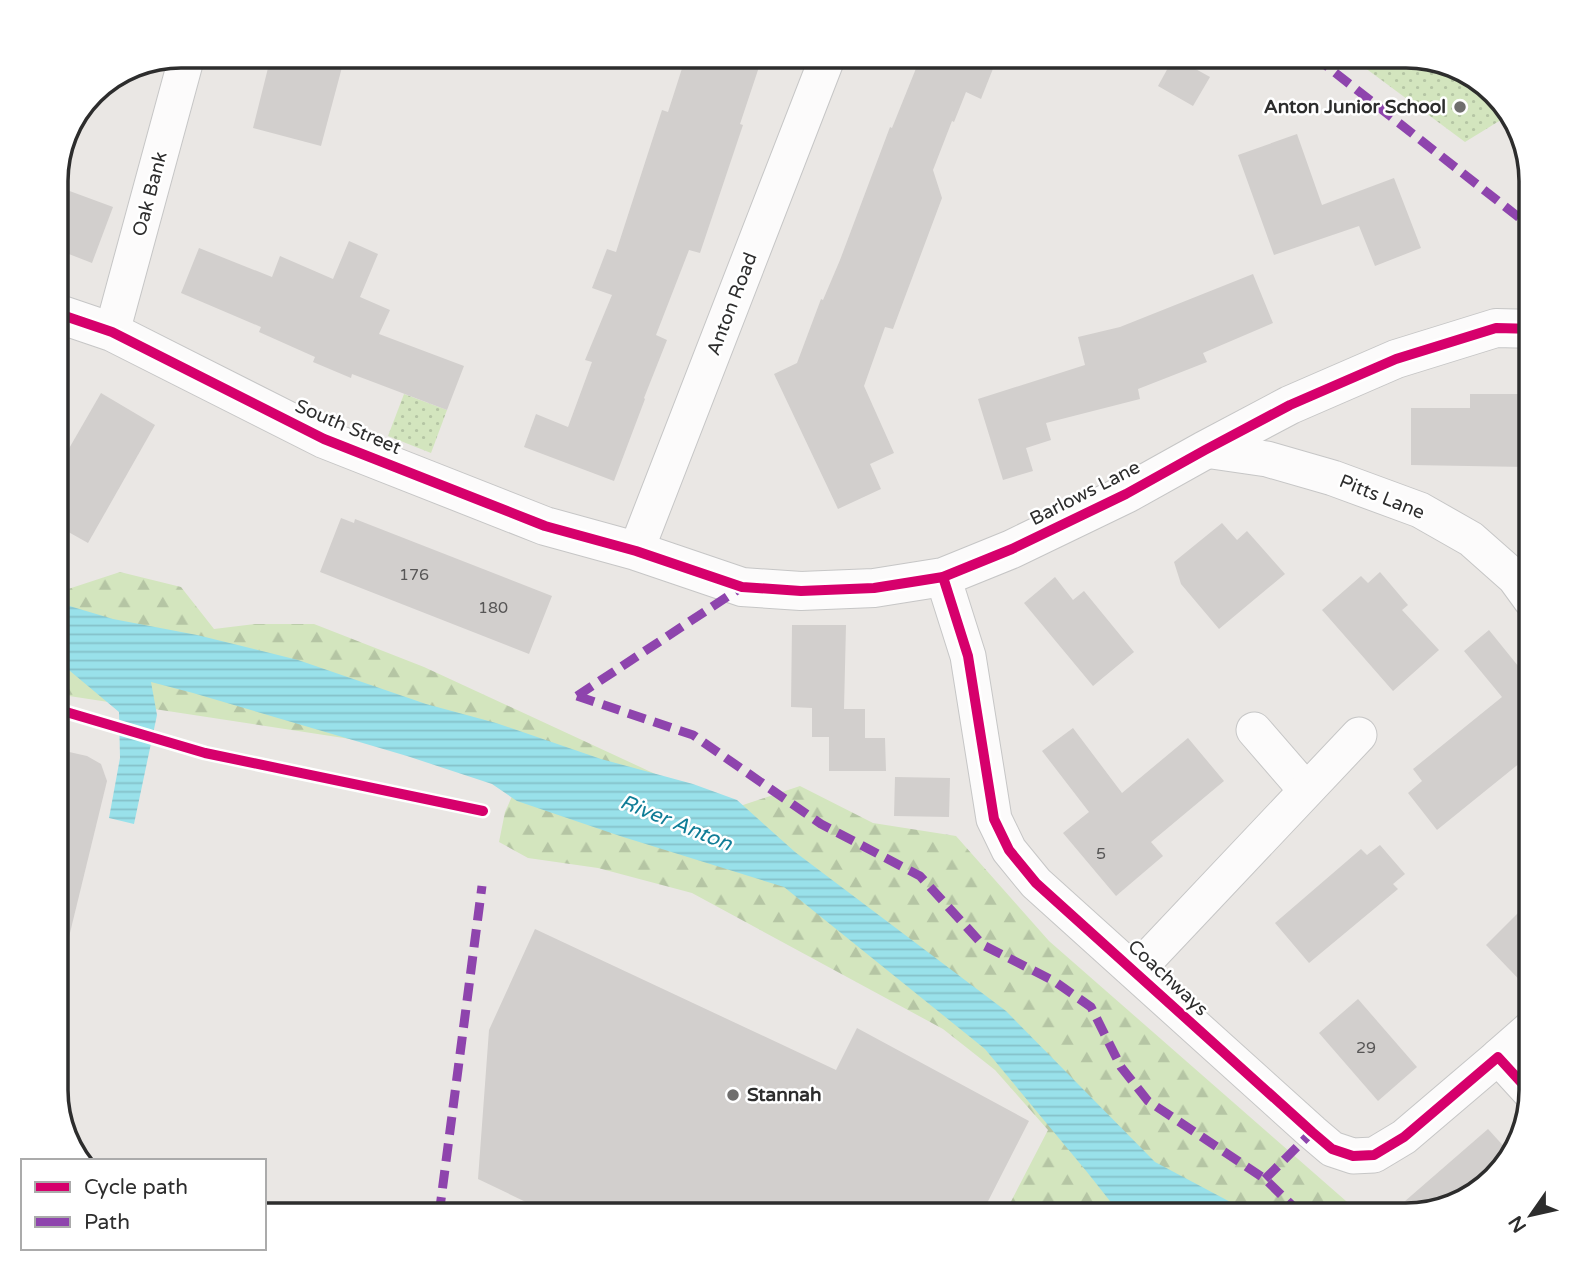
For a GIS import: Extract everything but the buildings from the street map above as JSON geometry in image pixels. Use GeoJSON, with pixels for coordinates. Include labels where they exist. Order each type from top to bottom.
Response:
{"type":"FeatureCollection","features":[{"type":"Feature","properties":{"kind":"street","name":"Oak Bank"},"geometry":{"type":"LineString","coordinates":[[111,332],[184,68]]}},
{"type":"Feature","properties":{"kind":"street","name":"Anton Road"},"geometry":{"type":"LineString","coordinates":[[636,551],[823,68]]}},
{"type":"Feature","properties":{"kind":"street","name":"South Street"},"geometry":{"type":"LineString","coordinates":[[68,317],[111,332],[324,439],[545,526],[636,551]]}},
{"type":"Feature","properties":{"kind":"street","name":"Barlows Lane"},"geometry":{"type":"LineString","coordinates":[[636,551],[742,587],[801,591],[874,588],[943,577],[1012,549],[1126,494],[1290,405],[1396,359],[1496,328],[1519,329]]}},
{"type":"Feature","properties":{"kind":"street","name":"Pitts Lane"},"geometry":{"type":"LineString","coordinates":[[1205,450],[1267,459],[1333,478],[1420,510],[1471,539],[1519,584]]}},
{"type":"Feature","properties":{"kind":"street","name":"Coachways"},"geometry":{"type":"LineString","coordinates":[[943,577],[968,656],[994,819],[1009,850],[1037,883],[1332,1149],[1353,1156],[1374,1155],[1397,1142],[1519,1039]]}},
{"type":"Feature","properties":{"kind":"street"},"geometry":{"type":"LineString","coordinates":[[1254,730],[1306,790]]}},
{"type":"Feature","properties":{"kind":"street","name":"Coachways"},"geometry":{"type":"LineString","coordinates":[[1136,971],[1359,735]]}},
{"type":"Feature","properties":{"kind":"street"},"geometry":{"type":"LineString","coordinates":[[1498,1057],[1519,1080]]}},
{"type":"Feature","properties":{"kind":"green space"},"geometry":{"type":"Polygon","coordinates":[[[1365,68],[1427,70],[1462,83],[1480,96],[1500,121],[1465,142],[1365,68]]]}},
{"type":"Feature","properties":{"kind":"green space"},"geometry":{"type":"Polygon","coordinates":[[[404,394],[447,410],[431,453],[388,436],[404,394]]]}},
{"type":"Feature","properties":{"kind":"green space"},"geometry":{"type":"Polygon","coordinates":[[[120,572],[181,587],[214,629],[255,624],[314,624],[424,667],[731,809],[800,786],[873,823],[956,836],[1049,941],[1348,1203],[1010,1203],[1048,1130],[995,1070],[943,1029],[692,893],[598,868],[528,858],[499,842],[505,812],[523,772],[448,754],[68,696],[68,589],[120,572]]]}},
{"type":"Feature","properties":{"kind":"water","name":"River Anton"},"geometry":{"type":"Polygon","coordinates":[[[68,606],[113,619],[197,635],[298,660],[426,704],[496,723],[601,759],[693,784],[737,800],[795,852],[1006,1011],[1155,1162],[1232,1203],[1112,1203],[985,1049],[784,887],[517,801],[492,784],[407,756],[151,682],[157,715],[134,824],[109,818],[120,758],[119,712],[70,671],[68,606]]]}},
{"type":"Feature","properties":{"kind":"marked path"},"geometry":{"type":"LineString","coordinates":[[1329,68],[1519,218]]}},
{"type":"Feature","properties":{"kind":"marked path"},"geometry":{"type":"LineString","coordinates":[[577,696],[742,587]]}},
{"type":"Feature","properties":{"kind":"marked path"},"geometry":{"type":"LineString","coordinates":[[577,696],[693,735],[821,824],[920,876],[983,945],[1054,981],[1091,1007],[1121,1067],[1148,1101],[1265,1179],[1290,1203]]}},
{"type":"Feature","properties":{"kind":"marked path"},"geometry":{"type":"LineString","coordinates":[[441,1203],[482,886]]}},
{"type":"Feature","properties":{"kind":"marked path"},"geometry":{"type":"LineString","coordinates":[[1265,1179],[1312,1132]]}},
{"type":"Feature","properties":{"kind":"cycle path"},"geometry":{"type":"LineString","coordinates":[[68,317],[112,332],[324,439],[545,526],[636,551],[742,587],[801,591],[874,588],[943,577],[1012,549],[1126,494],[1290,405],[1396,359],[1496,328],[1519,329]]}},
{"type":"Feature","properties":{"kind":"cycle path"},"geometry":{"type":"LineString","coordinates":[[943,577],[968,656],[994,819],[1009,850],[1036,883],[1312,1132],[1332,1149],[1353,1156],[1374,1155],[1404,1137],[1498,1057],[1519,1080]]}},
{"type":"Feature","properties":{"kind":"cycle path"},"geometry":{"type":"LineString","coordinates":[[68,713],[205,753],[483,811]]}},
{"type":"Feature","properties":{"kind":"place","name":"Anton Junior School"},"geometry":{"type":"Point","coordinates":[1460,107]}},
{"type":"Feature","properties":{"kind":"place","name":"Stannah"},"geometry":{"type":"Point","coordinates":[733,1095]}}]}
